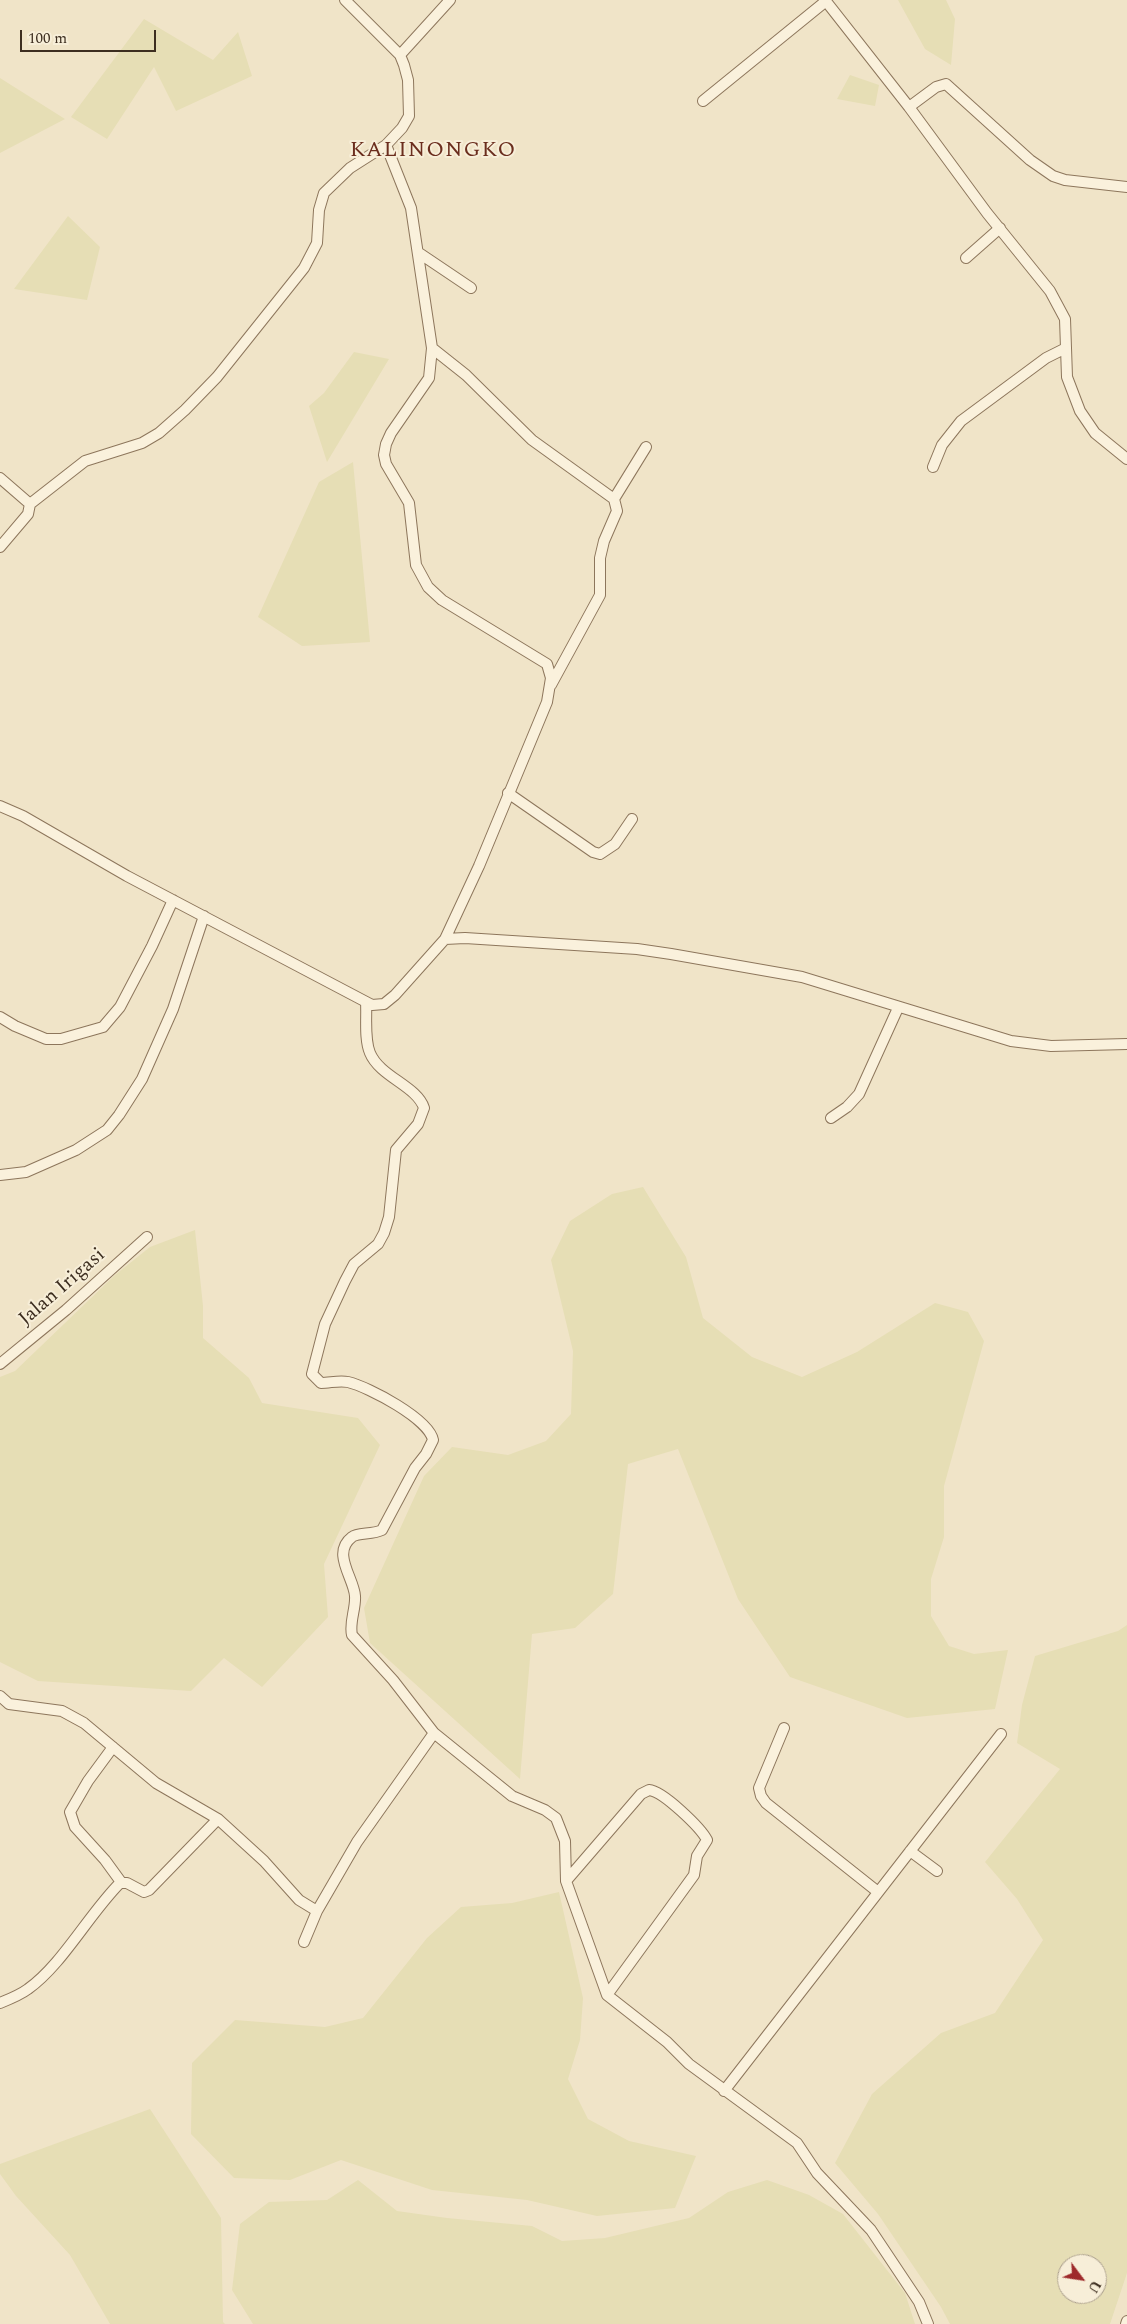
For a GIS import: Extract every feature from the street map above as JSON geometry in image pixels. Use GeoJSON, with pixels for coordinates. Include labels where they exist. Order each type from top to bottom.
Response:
{"type":"FeatureCollection","features":[{"type":"Feature","properties":{"kind":"street"},"geometry":{"type":"LineString","coordinates":[[0,547],[28,514],[30,504],[86,461],[142,443],[159,433],[185,410],[216,377],[304,268],[317,243],[319,210],[324,193],[350,168],[386,145],[402,128],[409,116],[410,107],[408,80],[400,55],[345,0]]}},
{"type":"Feature","properties":{"kind":"street"},"geometry":{"type":"LineString","coordinates":[[400,55],[450,0]]}},
{"type":"Feature","properties":{"kind":"street"},"geometry":{"type":"LineString","coordinates":[[703,102],[825,0],[1000,228],[1040,277],[1062,312],[1066,327],[1064,349],[1070,388],[1085,421],[1109,446],[1127,459]]}},
{"type":"Feature","properties":{"kind":"street"},"geometry":{"type":"LineString","coordinates":[[909,107],[936,87],[946,84],[1030,160],[1053,176],[1065,180],[1127,187]]}},
{"type":"Feature","properties":{"kind":"street"},"geometry":{"type":"LineString","coordinates":[[386,145],[411,208],[432,348],[429,378],[391,432],[384,451],[386,464],[410,509],[416,565],[428,587],[451,607],[546,664],[551,685]]}},
{"type":"Feature","properties":{"kind":"street"},"geometry":{"type":"LineString","coordinates":[[966,258],[1000,228]]}},
{"type":"Feature","properties":{"kind":"street"},"geometry":{"type":"LineString","coordinates":[[419,253],[471,288]]}},
{"type":"Feature","properties":{"kind":"street"},"geometry":{"type":"LineString","coordinates":[[0,806],[23,816],[127,876],[366,1002],[380,1006],[400,990],[445,940],[479,866],[547,702],[551,685],[600,596],[604,541],[617,511],[614,499],[532,440],[466,375],[432,348]]}},
{"type":"Feature","properties":{"kind":"street"},"geometry":{"type":"LineString","coordinates":[[933,467],[942,445],[961,421],[1046,358],[1064,349]]}},
{"type":"Feature","properties":{"kind":"street"},"geometry":{"type":"LineString","coordinates":[[614,499],[646,447]]}},
{"type":"Feature","properties":{"kind":"street"},"geometry":{"type":"LineString","coordinates":[[0,478],[30,504]]}},
{"type":"Feature","properties":{"kind":"street"},"geometry":{"type":"LineString","coordinates":[[508,793],[594,852],[600,854],[605,853],[615,844],[632,819]]}},
{"type":"Feature","properties":{"kind":"street"},"geometry":{"type":"LineString","coordinates":[[0,1017],[15,1026],[46,1039],[61,1039],[103,1027],[120,1008],[173,900]]}},
{"type":"Feature","properties":{"kind":"street"},"geometry":{"type":"LineString","coordinates":[[0,1175],[26,1172],[76,1150],[107,1130],[119,1115],[142,1079],[173,1009],[204,916]]}},
{"type":"Feature","properties":{"kind":"street"},"geometry":{"type":"LineString","coordinates":[[445,940],[493,940],[637,949],[671,954],[802,977],[996,1038],[1023,1044],[1051,1046],[1127,1044]]}},
{"type":"Feature","properties":{"kind":"street"},"geometry":{"type":"LineString","coordinates":[[366,1002],[370,1053],[389,1074],[421,1098],[424,1108],[418,1124],[396,1150],[389,1217],[384,1233],[378,1244],[354,1264],[345,1281],[325,1324],[312,1374],[321,1382],[348,1382],[373,1391],[426,1427],[433,1438],[432,1444],[414,1468],[382,1530],[374,1534],[358,1534],[351,1537],[343,1556],[355,1595],[351,1628],[352,1635],[393,1680],[434,1733],[512,1796],[546,1810],[556,1818],[565,1841],[566,1881],[607,1995],[724,2091],[797,2143],[817,2173],[870,2230],[919,2302],[928,2324]]}},
{"type":"Feature","properties":{"kind":"street"},"geometry":{"type":"LineString","coordinates":[[831,1118],[847,1107],[859,1094],[898,1008]]}},
{"type":"Feature","properties":{"kind":"street","name":"Jalan Irigasi"},"geometry":{"type":"LineString","coordinates":[[0,1364],[66,1310],[147,1237]]}},
{"type":"Feature","properties":{"kind":"street"},"geometry":{"type":"LineString","coordinates":[[0,1696],[9,1704],[70,1714],[84,1722],[156,1783],[218,1819],[264,1861],[299,1900],[317,1911]]}},
{"type":"Feature","properties":{"kind":"street"},"geometry":{"type":"LineString","coordinates":[[784,1728],[759,1788],[760,1796],[766,1803],[878,1892]]}},
{"type":"Feature","properties":{"kind":"street"},"geometry":{"type":"LineString","coordinates":[[304,1942],[317,1911],[357,1842],[434,1733]]}},
{"type":"Feature","properties":{"kind":"street"},"geometry":{"type":"LineString","coordinates":[[724,2091],[1000,1734]]}},
{"type":"Feature","properties":{"kind":"street"},"geometry":{"type":"LineString","coordinates":[[113,1747],[88,1781],[70,1812],[75,1827],[105,1860],[121,1882],[131,1884],[144,1892],[149,1890],[218,1819]]}},
{"type":"Feature","properties":{"kind":"street"},"geometry":{"type":"LineString","coordinates":[[566,1881],[641,1794],[649,1790],[662,1795],[701,1831],[707,1840],[697,1856],[696,1870],[691,1879],[607,1995]]}},
{"type":"Feature","properties":{"kind":"street"},"geometry":{"type":"LineString","coordinates":[[910,1851],[937,1871]]}},
{"type":"Feature","properties":{"kind":"street"},"geometry":{"type":"LineString","coordinates":[[0,2003],[29,1989],[50,1970],[94,1911],[121,1882]]}},
{"type":"Feature","properties":{"kind":"shaded area"},"geometry":{"type":"Polygon","coordinates":[[[898,0],[946,0],[955,19],[951,65],[925,49],[898,0]]]}},
{"type":"Feature","properties":{"kind":"shaded area"},"geometry":{"type":"Polygon","coordinates":[[[144,19],[213,60],[238,32],[252,76],[176,111],[154,67],[107,139],[71,117],[144,19]]]}},
{"type":"Feature","properties":{"kind":"shaded area"},"geometry":{"type":"Polygon","coordinates":[[[850,75],[879,85],[875,106],[837,99],[850,75]]]}},
{"type":"Feature","properties":{"kind":"shaded area"},"geometry":{"type":"Polygon","coordinates":[[[0,78],[65,119],[0,153],[0,78]]]}},
{"type":"Feature","properties":{"kind":"shaded area"},"geometry":{"type":"Polygon","coordinates":[[[68,216],[100,247],[87,300],[14,289],[68,216]]]}},
{"type":"Feature","properties":{"kind":"shaded area"},"geometry":{"type":"Polygon","coordinates":[[[354,352],[389,359],[327,462],[309,406],[324,393],[354,352]]]}},
{"type":"Feature","properties":{"kind":"shaded area"},"geometry":{"type":"Polygon","coordinates":[[[353,462],[370,642],[302,646],[258,617],[319,482],[353,462]]]}},
{"type":"Feature","properties":{"kind":"shaded area"},"geometry":{"type":"Polygon","coordinates":[[[643,1187],[686,1257],[703,1318],[752,1357],[802,1377],[857,1352],[935,1303],[968,1312],[984,1341],[944,1486],[944,1537],[931,1579],[931,1616],[949,1646],[974,1654],[1008,1650],[995,1709],[907,1718],[790,1677],[738,1599],[678,1449],[628,1464],[613,1594],[575,1628],[532,1634],[520,1779],[370,1643],[364,1608],[424,1476],[452,1447],[508,1455],[546,1441],[571,1414],[573,1351],[551,1260],[570,1221],[612,1194],[643,1187]]]}},
{"type":"Feature","properties":{"kind":"shaded area"},"geometry":{"type":"Polygon","coordinates":[[[195,1230],[203,1306],[203,1338],[249,1378],[262,1403],[358,1418],[380,1445],[324,1564],[328,1617],[262,1687],[224,1658],[191,1691],[38,1681],[0,1662],[0,1377],[15,1371],[115,1275],[150,1247],[195,1230]]]}},
{"type":"Feature","properties":{"kind":"shaded area"},"geometry":{"type":"Polygon","coordinates":[[[1127,1625],[1127,2273],[1110,2324],[950,2324],[941,2307],[878,2214],[835,2163],[872,2094],[941,2033],[995,2013],[1043,1940],[1017,1899],[985,1862],[1060,1769],[1017,1743],[1022,1705],[1035,1656],[1118,1631],[1127,1625]]]}},
{"type":"Feature","properties":{"kind":"shaded area"},"geometry":{"type":"Polygon","coordinates":[[[559,1892],[583,1998],[580,2040],[568,2079],[588,2119],[629,2141],[696,2156],[675,2208],[597,2216],[527,2200],[432,2190],[341,2160],[290,2180],[234,2178],[191,2134],[192,2063],[235,2020],[325,2027],[363,2018],[427,1938],[461,1907],[512,1903],[559,1892]]]}},
{"type":"Feature","properties":{"kind":"shaded area"},"geometry":{"type":"Polygon","coordinates":[[[150,2109],[221,2218],[223,2322],[225,2324],[110,2324],[70,2255],[16,2196],[0,2174],[0,2164],[150,2109]]]}},
{"type":"Feature","properties":{"kind":"shaded area"},"geometry":{"type":"Polygon","coordinates":[[[358,2180],[397,2211],[532,2226],[562,2241],[605,2238],[689,2218],[728,2192],[767,2180],[809,2195],[843,2214],[905,2293],[915,2324],[253,2324],[232,2290],[240,2224],[269,2202],[327,2200],[358,2180]]]}},
{"type":"Feature","properties":{"kind":"district","name":"KALINONGKO"},"geometry":{"type":"Point","coordinates":[433,152]}}]}
